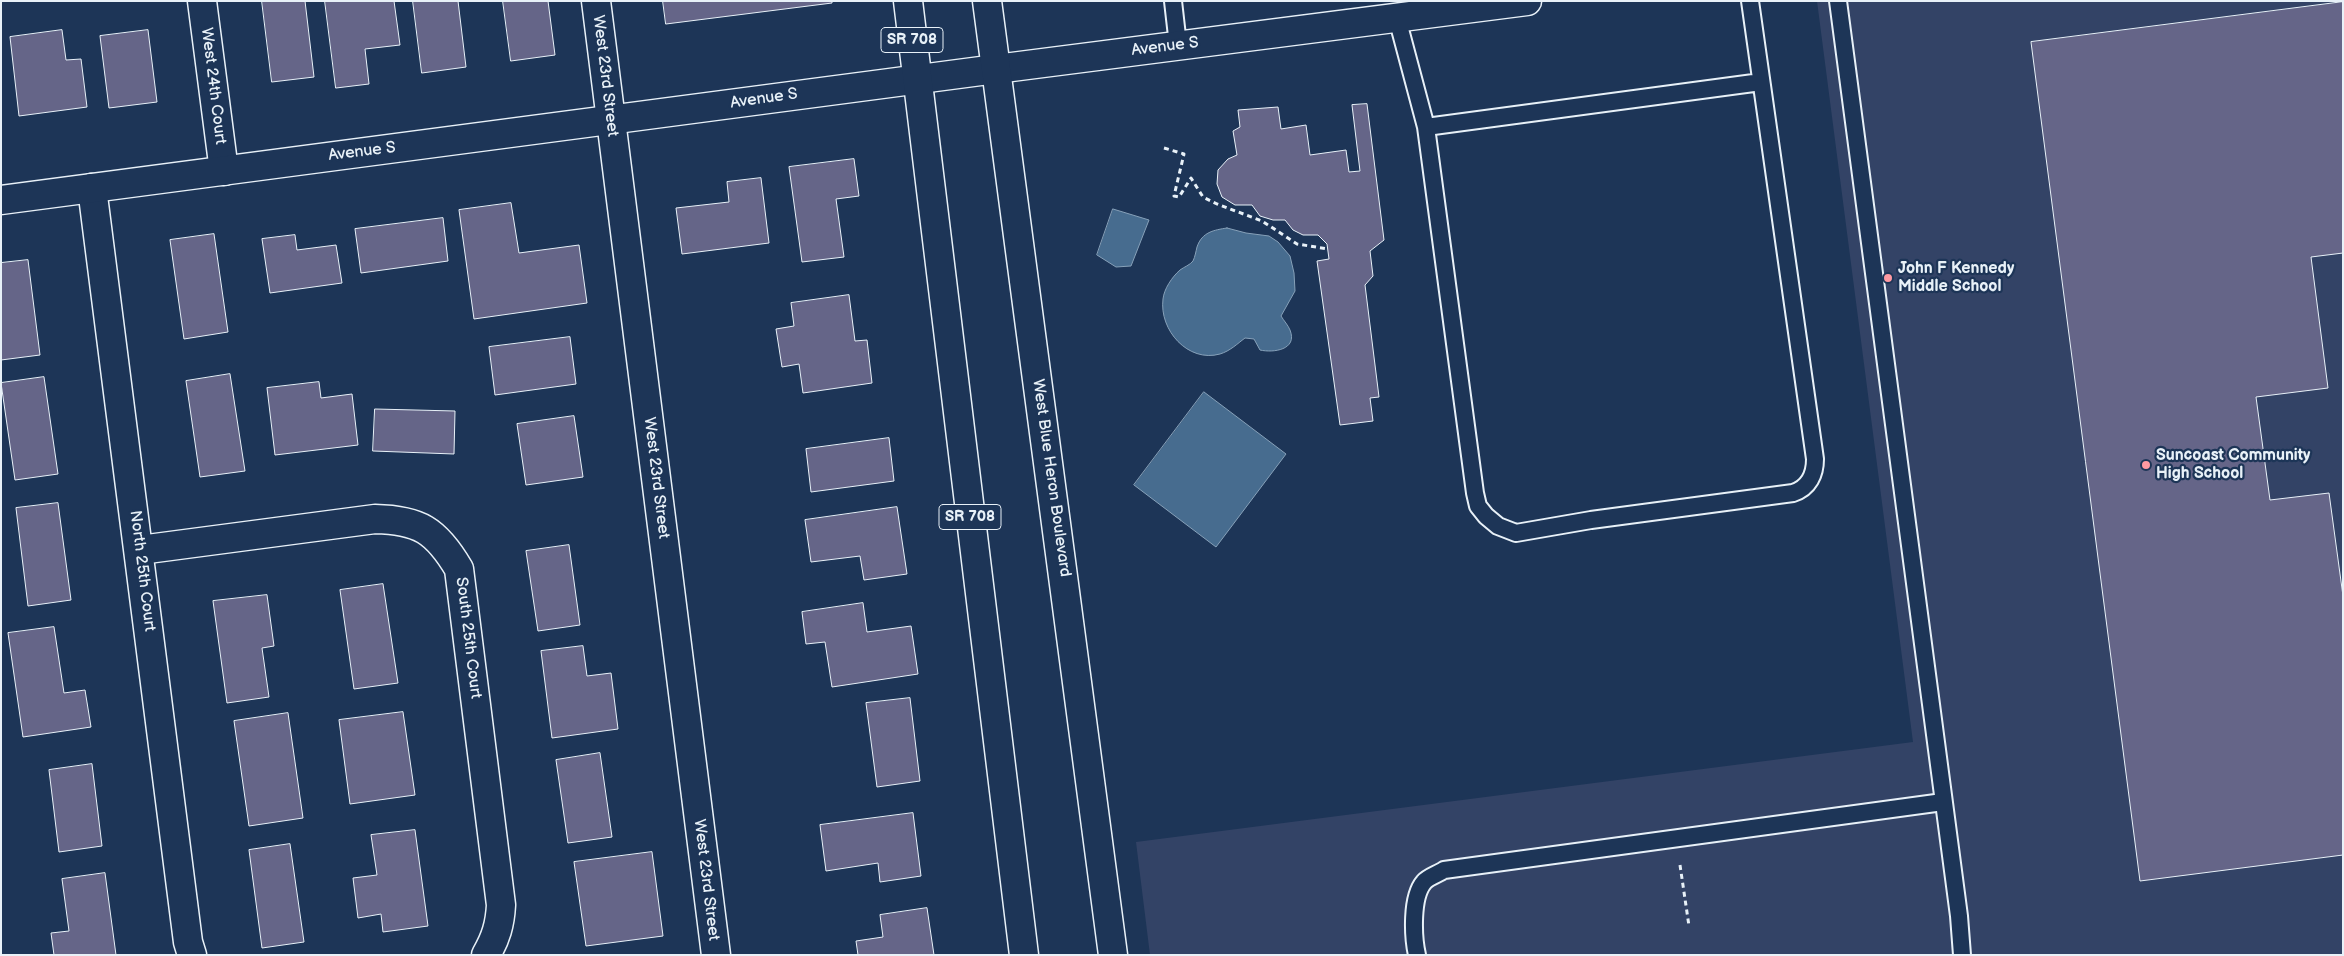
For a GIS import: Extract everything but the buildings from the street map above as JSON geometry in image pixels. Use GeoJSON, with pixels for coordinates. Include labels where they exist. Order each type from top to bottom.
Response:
{"type":"FeatureCollection","features":[{"type":"Feature","properties":{"kind":"street","name":"West 24th Court"},"geometry":{"type":"LineString","coordinates":[[202,1],[224,171]]}},
{"type":"Feature","properties":{"kind":"street","name":"West 23rd Street"},"geometry":{"type":"LineString","coordinates":[[596,1],[716,955]]}},
{"type":"Feature","properties":{"kind":"street","name":"SR 708"},"geometry":{"type":"LineString","coordinates":[[908,1],[1024,955]]}},
{"type":"Feature","properties":{"kind":"street","name":"West Blue Heron Boulevard"},"geometry":{"type":"LineString","coordinates":[[987,1],[1113,955]]}},
{"type":"Feature","properties":{"kind":"street","name":"Avenue S"},"geometry":{"type":"LineString","coordinates":[[1,200],[1178,45],[1396,10],[1524,1]]}},
{"type":"Feature","properties":{"kind":"street","name":"North 25th Court"},"geometry":{"type":"LineString","coordinates":[[92,188],[140,550],[188,942],[192,955]]}},
{"type":"Feature","properties":{"kind":"street","name":"South 25th Court"},"geometry":{"type":"LineString","coordinates":[[140,550],[374,519],[401,520],[427,530],[446,547],[459,569],[501,905],[500,922],[495,941],[486,955]]}},
{"type":"Feature","properties":{"kind":"lane"},"geometry":{"type":"LineString","coordinates":[[1173,1],[1178,45]]}},
{"type":"Feature","properties":{"kind":"lane"},"geometry":{"type":"LineString","coordinates":[[1396,10],[1426,127],[1474,493],[1478,506],[1486,516],[1498,526],[1516,533],[1601,519],[1793,493],[1801,491],[1815,472],[1815,459],[1750,1]]}},
{"type":"Feature","properties":{"kind":"lane"},"geometry":{"type":"LineString","coordinates":[[1838,1],[1962,955]]}},
{"type":"Feature","properties":{"kind":"lane"},"geometry":{"type":"LineString","coordinates":[[1426,127],[1761,82]]}},
{"type":"Feature","properties":{"kind":"lane"},"geometry":{"type":"LineString","coordinates":[[1416,955],[1412,934],[1416,904],[1423,883],[1444,870],[1942,802]]}},
{"type":"Feature","properties":{"kind":"path"},"geometry":{"type":"LineString","coordinates":[[1164,148],[1184,154],[1174,196],[1179,197],[1190,178],[1203,196],[1217,204],[1262,221],[1297,244],[1328,249]]}},
{"type":"Feature","properties":{"kind":"path"},"geometry":{"type":"LineString","coordinates":[[1676,839],[1689,926]]}},
{"type":"Feature","properties":{"kind":"shaded area","name":"Suncoast Community High School"},"geometry":{"type":"Polygon","coordinates":[[[1817,1],[2343,1],[2343,955],[1150,955],[1136,842],[1913,742],[1817,1]]]}},
{"type":"Feature","properties":{"kind":"shaded area"},"geometry":{"type":"Polygon","coordinates":[[[1113,209],[1149,220],[1131,266],[1116,267],[1097,255],[1113,209]]]}},
{"type":"Feature","properties":{"kind":"shaded area"},"geometry":{"type":"Polygon","coordinates":[[[1227,228],[1269,236],[1278,242],[1290,256],[1294,273],[1295,291],[1281,316],[1289,328],[1292,337],[1291,342],[1283,349],[1260,350],[1254,339],[1245,338],[1220,354],[1197,354],[1178,342],[1166,322],[1163,311],[1163,299],[1169,283],[1180,270],[1193,261],[1199,242],[1205,235],[1227,228]]]}},
{"type":"Feature","properties":{"kind":"shaded area"},"geometry":{"type":"Polygon","coordinates":[[[1204,392],[1286,454],[1216,547],[1134,485],[1204,392]]]}},
{"type":"Feature","properties":{"kind":"place","name":"John F Kennedy Middle School"},"geometry":{"type":"Point","coordinates":[1888,278]}},
{"type":"Feature","properties":{"kind":"place","name":"Suncoast Community High School"},"geometry":{"type":"Point","coordinates":[2146,465]}}]}
